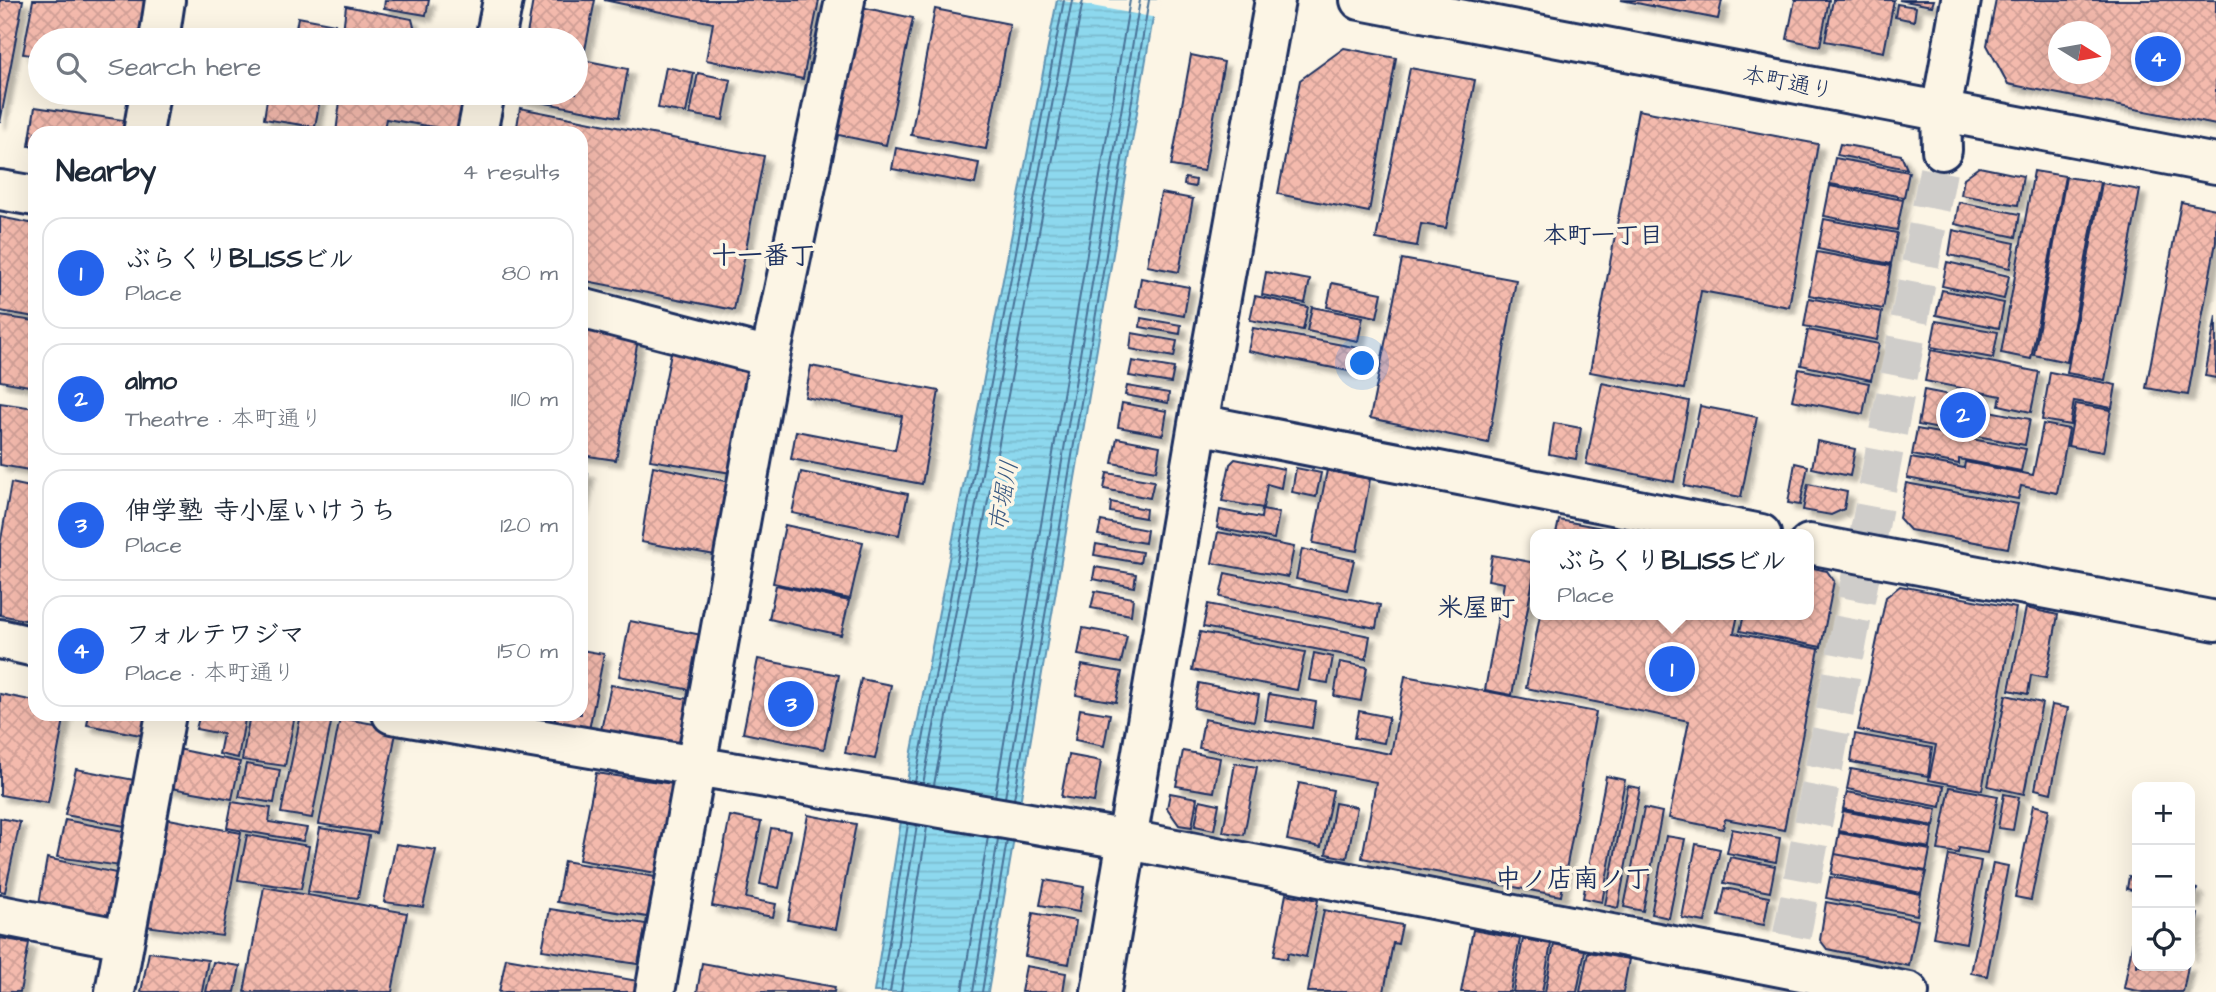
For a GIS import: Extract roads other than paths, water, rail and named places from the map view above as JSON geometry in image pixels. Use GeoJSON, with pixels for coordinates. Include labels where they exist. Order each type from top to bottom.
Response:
{"type":"FeatureCollection","features":[{"type":"Feature","properties":{"kind":"street"},"geometry":{"type":"LineString","coordinates":[[161,28],[165,0]]}},
{"type":"Feature","properties":{"kind":"street"},"geometry":{"type":"LineString","coordinates":[[497,28],[503,0]]}},
{"type":"Feature","properties":{"kind":"street"},"geometry":{"type":"LineString","coordinates":[[655,992],[770,357],[845,0]]}},
{"type":"Feature","properties":{"kind":"street"},"geometry":{"type":"LineString","coordinates":[[1101,992],[1198,424],[1275,0]]}},
{"type":"Feature","properties":{"kind":"street","name":"本町通り"},"geometry":{"type":"LineString","coordinates":[[1360,0],[1531,16],[1941,112],[2216,163]]}},
{"type":"Feature","properties":{"kind":"street"},"geometry":{"type":"LineString","coordinates":[[1942,150],[1941,112],[1961,0]]}},
{"type":"Feature","properties":{"kind":"street"},"geometry":{"type":"LineString","coordinates":[[144,126],[148,105]]}},
{"type":"Feature","properties":{"kind":"street"},"geometry":{"type":"LineString","coordinates":[[478,126],[483,105]]}},
{"type":"Feature","properties":{"kind":"street"},"geometry":{"type":"LineString","coordinates":[[0,190],[28,195]]}},
{"type":"Feature","properties":{"kind":"street"},"geometry":{"type":"LineString","coordinates":[[588,310],[770,357]]}},
{"type":"Feature","properties":{"kind":"street"},"geometry":{"type":"LineString","coordinates":[[1198,424],[1735,529]]}},
{"type":"Feature","properties":{"kind":"street"},"geometry":{"type":"LineString","coordinates":[[1814,545],[2216,621]]}},
{"type":"Feature","properties":{"kind":"street"},"geometry":{"type":"LineString","coordinates":[[0,639],[28,645]]}},
{"type":"Feature","properties":{"kind":"street"},"geometry":{"type":"LineString","coordinates":[[115,992],[165,721]]}},
{"type":"Feature","properties":{"kind":"street"},"geometry":{"type":"LineString","coordinates":[[434,721],[1129,840],[1909,992]]}},
{"type":"Feature","properties":{"kind":"street"},"geometry":{"type":"LineString","coordinates":[[0,915],[124,939]]}},
{"type":"Feature","properties":{"kind":"water","name":"市堀川"},"geometry":{"type":"Polygon","coordinates":[[[1057,0],[1156,0],[988,992],[874,992],[912,751],[1057,0]]]}},
{"type":"Feature","properties":{"kind":"tunnel"},"geometry":{"type":"LineString","coordinates":[[1781,992],[1942,150]]}},
{"type":"Feature","properties":{"kind":"place","name":"フォルテワジマ"},"geometry":{"type":"Point","coordinates":[2158,59]}},
{"type":"Feature","properties":{"kind":"place","name":"almo"},"geometry":{"type":"Point","coordinates":[1963,415]}},
{"type":"Feature","properties":{"kind":"place","name":"ぶらくりBLISSビル"},"geometry":{"type":"Point","coordinates":[1672,669]}},
{"type":"Feature","properties":{"kind":"place","name":"伸学塾 寺小屋いけうち"},"geometry":{"type":"Point","coordinates":[791,704]}},
{"type":"Feature","properties":{"kind":"district","name":"本町一丁目"},"geometry":{"type":"Point","coordinates":[1603,236]}},
{"type":"Feature","properties":{"kind":"district","name":"十一番丁"},"geometry":{"type":"Point","coordinates":[763,256]}},
{"type":"Feature","properties":{"kind":"district","name":"米屋町"},"geometry":{"type":"Point","coordinates":[1476,608]}},
{"type":"Feature","properties":{"kind":"district","name":"中ノ店南ノ丁"},"geometry":{"type":"Point","coordinates":[1573,879]}}]}
